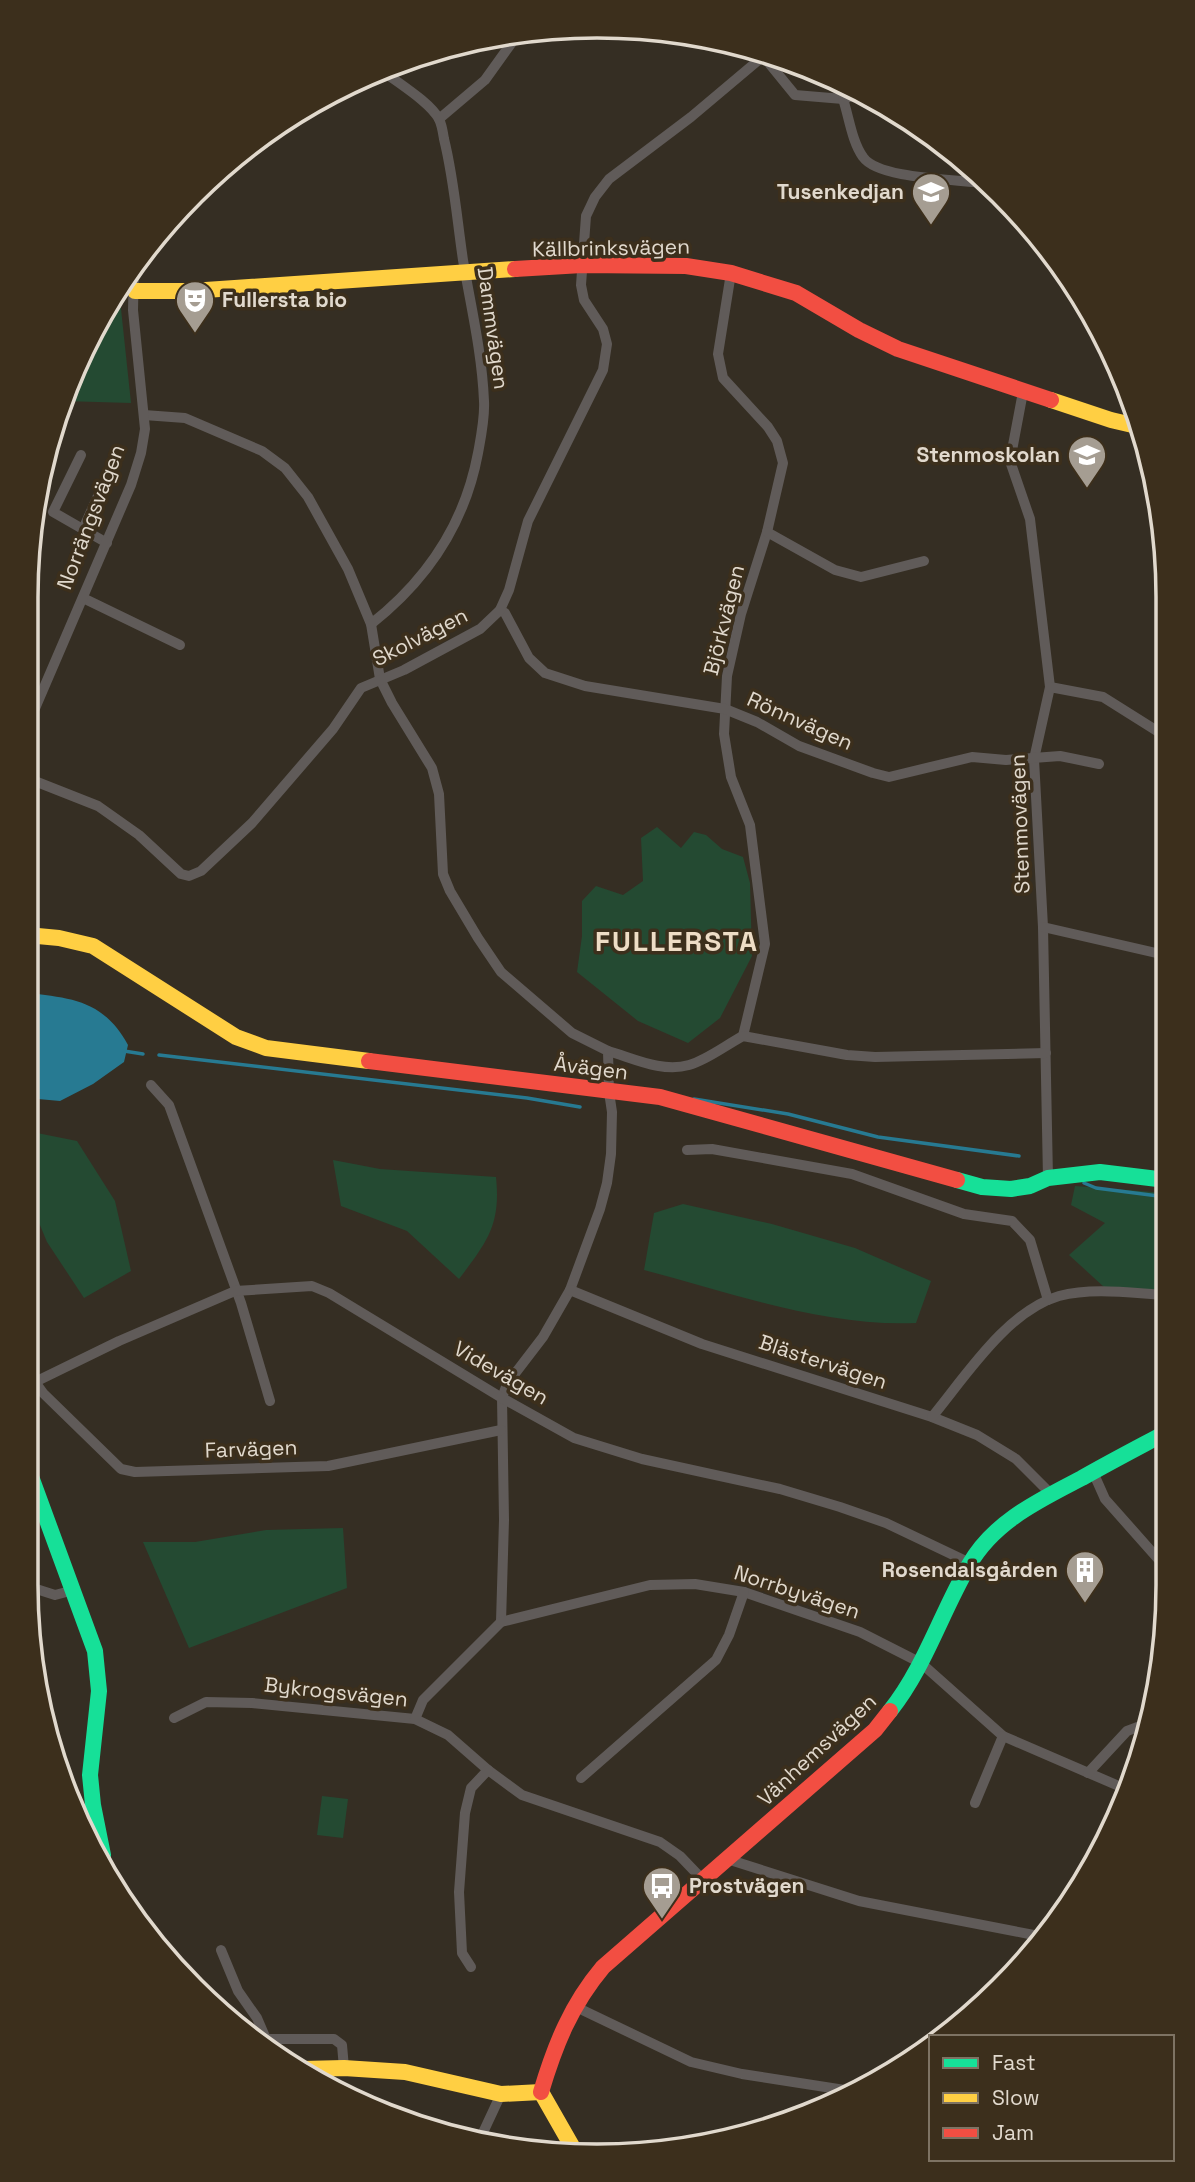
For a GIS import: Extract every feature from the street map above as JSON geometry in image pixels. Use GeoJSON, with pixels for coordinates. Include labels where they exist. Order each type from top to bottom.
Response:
{"type":"FeatureCollection","features":[{"type":"Feature","properties":{"kind":"street"},"geometry":{"type":"LineString","coordinates":[[392,78],[439,118],[485,80],[511,45]]}},
{"type":"Feature","properties":{"kind":"street","name":"Skolvägen"},"geometry":{"type":"LineString","coordinates":[[38,783],[98,806],[139,835],[181,873],[189,876],[201,871],[252,823],[326,738],[361,688],[404,670],[480,629],[500,610],[509,590],[528,522],[603,370],[606,357],[603,330],[584,300],[581,285],[586,216],[595,197],[609,179],[691,117],[754,62]]}},
{"type":"Feature","properties":{"kind":"street"},"geometry":{"type":"LineString","coordinates":[[773,67],[795,95],[848,97]]}},
{"type":"Feature","properties":{"kind":"street"},"geometry":{"type":"LineString","coordinates":[[843,99],[860,152],[872,167],[888,173],[972,182]]}},
{"type":"Feature","properties":{"kind":"street","name":"Dammvägen"},"geometry":{"type":"LineString","coordinates":[[372,624],[397,604],[421,578],[463,509],[474,475],[484,404],[480,348],[449,158],[439,118]]}},
{"type":"Feature","properties":{"kind":"street","name":"Källbrinksvägen"},"geometry":{"type":"LineString","coordinates":[[135,291],[191,291],[582,265],[686,266],[731,273],[796,293],[859,330],[898,349],[1111,421],[1129,424]]}},
{"type":"Feature","properties":{"kind":"street","name":"Björkvägen"},"geometry":{"type":"LineString","coordinates":[[731,273],[718,354],[723,378],[768,427],[777,441],[783,463],[768,533],[741,614],[727,676],[724,734],[731,777],[750,825],[765,944],[743,1035]]}},
{"type":"Feature","properties":{"kind":"street","name":"Norrängsvägen"},"geometry":{"type":"LineString","coordinates":[[38,702],[131,485],[141,453],[145,429],[133,310],[135,285]]}},
{"type":"Feature","properties":{"kind":"street","name":"Stenmovägen"},"geometry":{"type":"LineString","coordinates":[[1023,392],[1010,461],[1030,519],[1050,687],[1034,759],[1043,927],[1048,1178]]}},
{"type":"Feature","properties":{"kind":"street"},"geometry":{"type":"LineString","coordinates":[[144,415],[185,418],[262,451],[285,468],[308,497],[348,569],[372,624],[380,678],[392,703],[432,768],[439,794],[443,874],[450,891],[501,972],[572,1033],[608,1051],[652,1065],[673,1068],[690,1065],[743,1035],[846,1055],[875,1057],[1046,1053]]}},
{"type":"Feature","properties":{"kind":"street"},"geometry":{"type":"LineString","coordinates":[[81,455],[53,512],[107,542]]}},
{"type":"Feature","properties":{"kind":"street"},"geometry":{"type":"LineString","coordinates":[[83,529],[107,476]]}},
{"type":"Feature","properties":{"kind":"street"},"geometry":{"type":"LineString","coordinates":[[768,533],[835,570],[861,577],[924,561]]}},
{"type":"Feature","properties":{"kind":"street"},"geometry":{"type":"LineString","coordinates":[[83,598],[180,645]]}},
{"type":"Feature","properties":{"kind":"street","name":"Rönnvägen"},"geometry":{"type":"LineString","coordinates":[[500,610],[505,613],[529,658],[545,673],[585,686],[725,709],[757,722],[799,746],[873,773],[889,777],[972,757],[1006,760],[1060,756],[1099,764]]}},
{"type":"Feature","properties":{"kind":"street"},"geometry":{"type":"LineString","coordinates":[[1050,687],[1103,697],[1156,730]]}},
{"type":"Feature","properties":{"kind":"street"},"geometry":{"type":"LineString","coordinates":[[1043,927],[1156,952]]}},
{"type":"Feature","properties":{"kind":"street","name":"Åvägen"},"geometry":{"type":"LineString","coordinates":[[38,936],[93,946],[236,1037],[266,1048],[660,1097],[982,1187],[1011,1189],[1030,1186],[1048,1178],[1100,1172],[1156,1179]]}},
{"type":"Feature","properties":{"kind":"street"},"geometry":{"type":"LineString","coordinates":[[415,1719],[423,1700],[501,1622],[504,1520],[502,1398],[507,1384],[543,1337],[570,1290],[607,1184],[612,1112],[608,1051]]}},
{"type":"Feature","properties":{"kind":"street"},"geometry":{"type":"LineString","coordinates":[[151,1085],[169,1105],[271,1401]]}},
{"type":"Feature","properties":{"kind":"street"},"geometry":{"type":"LineString","coordinates":[[687,1150],[712,1149],[852,1174],[964,1214],[1012,1221],[1030,1240],[1048,1300]]}},
{"type":"Feature","properties":{"kind":"street","name":"Videvägen"},"geometry":{"type":"LineString","coordinates":[[38,1380],[235,1291],[312,1286],[329,1293],[502,1398],[574,1437],[642,1459],[780,1489],[840,1507],[886,1524],[970,1563]]}},
{"type":"Feature","properties":{"kind":"street","name":"Blästervägen"},"geometry":{"type":"LineString","coordinates":[[570,1290],[702,1344],[932,1418],[990,1441],[1016,1459],[1050,1493]]}},
{"type":"Feature","properties":{"kind":"street"},"geometry":{"type":"LineString","coordinates":[[932,1418],[1003,1333],[1026,1312],[1048,1300],[1077,1293],[1107,1291],[1156,1295]]}},
{"type":"Feature","properties":{"kind":"street","name":"Farvägen"},"geometry":{"type":"LineString","coordinates":[[38,1390],[121,1469],[135,1472],[328,1466],[501,1430]]}},
{"type":"Feature","properties":{"kind":"street","name":"Vänhemsvägen"},"geometry":{"type":"LineString","coordinates":[[541,2092],[559,2033],[587,1986],[603,1967],[875,1730],[908,1689],[970,1563],[988,1539],[1006,1522],[1050,1493],[1156,1438]]}},
{"type":"Feature","properties":{"kind":"street"},"geometry":{"type":"LineString","coordinates":[[1093,1472],[1105,1499],[1156,1555]]}},
{"type":"Feature","properties":{"kind":"street"},"geometry":{"type":"LineString","coordinates":[[38,1495],[95,1651],[99,1691],[90,1775],[100,1839]]}},
{"type":"Feature","properties":{"kind":"street","name":"Norrbyvägen"},"geometry":{"type":"LineString","coordinates":[[501,1622],[650,1585],[695,1584],[744,1591],[830,1620],[921,1663],[1003,1736],[1119,1786]]}},
{"type":"Feature","properties":{"kind":"street"},"geometry":{"type":"LineString","coordinates":[[38,1590],[55,1595],[74,1590]]}},
{"type":"Feature","properties":{"kind":"street"},"geometry":{"type":"LineString","coordinates":[[581,1778],[716,1660],[729,1635],[744,1591]]}},
{"type":"Feature","properties":{"kind":"street","name":"Bykrogsvägen"},"geometry":{"type":"LineString","coordinates":[[174,1718],[206,1702],[251,1703],[415,1719],[448,1735],[522,1795],[660,1842],[680,1856],[702,1880]]}},
{"type":"Feature","properties":{"kind":"street"},"geometry":{"type":"LineString","coordinates":[[1088,1773],[1126,1731],[1138,1727]]}},
{"type":"Feature","properties":{"kind":"street"},"geometry":{"type":"LineString","coordinates":[[975,1803],[1003,1736]]}},
{"type":"Feature","properties":{"kind":"street"},"geometry":{"type":"LineString","coordinates":[[471,1966],[462,1953],[459,1892],[465,1812],[471,1788],[488,1770]]}},
{"type":"Feature","properties":{"kind":"street"},"geometry":{"type":"LineString","coordinates":[[727,1860],[859,1901],[1033,1935]]}},
{"type":"Feature","properties":{"kind":"street"},"geometry":{"type":"LineString","coordinates":[[221,1950],[238,1991],[257,2018],[263,2032]]}},
{"type":"Feature","properties":{"kind":"street"},"geometry":{"type":"LineString","coordinates":[[574,2006],[691,2062],[732,2072],[838,2089]]}},
{"type":"Feature","properties":{"kind":"street"},"geometry":{"type":"LineString","coordinates":[[273,2039],[334,2039],[342,2045],[344,2068]]}},
{"type":"Feature","properties":{"kind":"street"},"geometry":{"type":"LineString","coordinates":[[317,2069],[405,2072],[501,2094],[541,2092],[570,2142]]}},
{"type":"Feature","properties":{"kind":"street"},"geometry":{"type":"LineString","coordinates":[[483,2132],[501,2094]]}},
{"type":"Feature","properties":{"kind":"green space"},"geometry":{"type":"Polygon","coordinates":[[[121,306],[131,403],[74,401],[96,350],[121,306]]]}},
{"type":"Feature","properties":{"kind":"green space"},"geometry":{"type":"Polygon","coordinates":[[[657,827],[681,848],[694,832],[706,835],[722,849],[743,857],[750,883],[752,956],[720,1018],[688,1043],[638,1021],[577,972],[582,936],[582,901],[596,886],[623,895],[643,881],[641,838],[657,827]]]}},
{"type":"Feature","properties":{"kind":"green space"},"geometry":{"type":"Polygon","coordinates":[[[38,1133],[77,1141],[115,1201],[131,1271],[84,1298],[47,1242],[38,1220],[38,1133]]]}},
{"type":"Feature","properties":{"kind":"green space"},"geometry":{"type":"Polygon","coordinates":[[[333,1160],[380,1169],[496,1177],[494,1221],[484,1243],[459,1279],[407,1231],[341,1206],[333,1160]]]}},
{"type":"Feature","properties":{"kind":"green space"},"geometry":{"type":"Polygon","coordinates":[[[1075,1186],[1156,1192],[1156,1290],[1104,1287],[1069,1255],[1105,1223],[1071,1205],[1075,1186]]]}},
{"type":"Feature","properties":{"kind":"green space"},"geometry":{"type":"Polygon","coordinates":[[[683,1204],[772,1224],[855,1248],[931,1281],[916,1323],[847,1320],[813,1314],[644,1270],[654,1213],[683,1204]]]}},
{"type":"Feature","properties":{"kind":"green space"},"geometry":{"type":"Polygon","coordinates":[[[343,1528],[347,1588],[189,1648],[143,1542],[195,1542],[266,1530],[343,1528]]]}},
{"type":"Feature","properties":{"kind":"green space"},"geometry":{"type":"Polygon","coordinates":[[[322,1796],[348,1799],[343,1838],[317,1835],[322,1796]]]}},
{"type":"Feature","properties":{"kind":"water"},"geometry":{"type":"Polygon","coordinates":[[[38,994],[86,1004],[109,1019],[128,1045],[124,1062],[93,1084],[60,1101],[38,1099],[38,994]]]}},
{"type":"Feature","properties":{"kind":"waterway"},"geometry":{"type":"LineString","coordinates":[[124,1051],[143,1054]]}},
{"type":"Feature","properties":{"kind":"waterway"},"geometry":{"type":"LineString","coordinates":[[159,1055],[527,1098],[580,1107]]}},
{"type":"Feature","properties":{"kind":"waterway"},"geometry":{"type":"LineString","coordinates":[[694,1099],[788,1114],[878,1137],[1019,1156]]}},
{"type":"Feature","properties":{"kind":"waterway"},"geometry":{"type":"LineString","coordinates":[[1084,1183],[1096,1188],[1156,1196]]}},
{"type":"Feature","properties":{"kind":"traffic: fast"},"geometry":{"type":"LineString","coordinates":[[957,1180],[982,1187],[1011,1189],[1030,1186],[1048,1178],[1100,1172],[1156,1179]]}},
{"type":"Feature","properties":{"kind":"traffic: fast"},"geometry":{"type":"LineString","coordinates":[[890,1711],[923,1658],[969,1565],[991,1536],[1034,1504],[1156,1438]]}},
{"type":"Feature","properties":{"kind":"traffic: fast"},"geometry":{"type":"LineString","coordinates":[[38,1496],[95,1651],[99,1691],[90,1775],[100,1839]]}},
{"type":"Feature","properties":{"kind":"traffic: slow"},"geometry":{"type":"LineString","coordinates":[[135,291],[191,291],[515,269]]}},
{"type":"Feature","properties":{"kind":"traffic: slow"},"geometry":{"type":"LineString","coordinates":[[1051,400],[1129,424]]}},
{"type":"Feature","properties":{"kind":"traffic: slow"},"geometry":{"type":"LineString","coordinates":[[38,936],[93,946],[236,1037],[266,1048],[369,1061]]}},
{"type":"Feature","properties":{"kind":"traffic: slow"},"geometry":{"type":"LineString","coordinates":[[317,2069],[405,2072],[501,2094],[541,2092]]}},
{"type":"Feature","properties":{"kind":"traffic: slow"},"geometry":{"type":"LineString","coordinates":[[541,2092],[570,2142]]}},
{"type":"Feature","properties":{"kind":"traffic: jam"},"geometry":{"type":"LineString","coordinates":[[515,269],[582,265],[686,266],[731,273],[796,293],[859,330],[898,349],[1051,400]]}},
{"type":"Feature","properties":{"kind":"traffic: jam"},"geometry":{"type":"LineString","coordinates":[[369,1061],[660,1097],[957,1180]]}},
{"type":"Feature","properties":{"kind":"traffic: jam"},"geometry":{"type":"LineString","coordinates":[[541,2092],[565,2026],[603,1967],[875,1730],[890,1711]]}},
{"type":"Feature","properties":{"kind":"place","name":"Tusenkedjan"},"geometry":{"type":"Point","coordinates":[931,226]}},
{"type":"Feature","properties":{"kind":"place","name":"Fullersta bio"},"geometry":{"type":"Point","coordinates":[195,334]}},
{"type":"Feature","properties":{"kind":"place","name":"Stenmoskolan"},"geometry":{"type":"Point","coordinates":[1087,489]}},
{"type":"Feature","properties":{"kind":"place","name":"Rosendalsgården"},"geometry":{"type":"Point","coordinates":[1085,1604]}},
{"type":"Feature","properties":{"kind":"place","name":"Prostvägen"},"geometry":{"type":"Point","coordinates":[662,1920]}},
{"type":"Feature","properties":{"kind":"district","name":"FULLERSTA"},"geometry":{"type":"Point","coordinates":[677,941]}}]}
